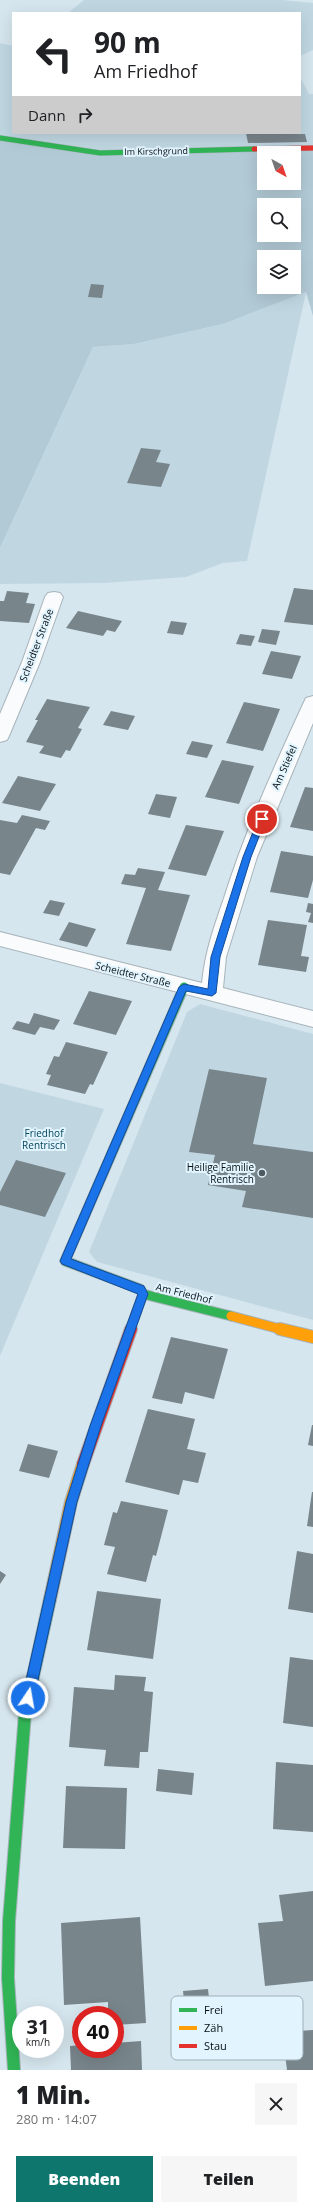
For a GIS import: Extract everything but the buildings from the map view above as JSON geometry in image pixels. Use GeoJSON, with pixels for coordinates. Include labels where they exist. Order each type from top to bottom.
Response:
{"type":"FeatureCollection","features":[{"type":"Feature","properties":{"kind":"street","name":"Im Kirschgrund"},"geometry":{"type":"LineString","coordinates":[[0,138],[100,153],[313,148]]}},
{"type":"Feature","properties":{"kind":"street","name":"Scheidter Straße"},"geometry":{"type":"LineString","coordinates":[[0,736],[9,690],[31,662],[54,597]]}},
{"type":"Feature","properties":{"kind":"street","name":"Am Stiefel"},"geometry":{"type":"LineString","coordinates":[[212,993],[215,957],[247,857],[277,782],[313,702]]}},
{"type":"Feature","properties":{"kind":"street","name":"Scheidter Straße"},"geometry":{"type":"LineString","coordinates":[[0,939],[313,1019]]}},
{"type":"Feature","properties":{"kind":"street","name":"Am Friedhof"},"geometry":{"type":"LineString","coordinates":[[184,987],[65,1261],[140,1289],[143,1294],[313,1337]]}},
{"type":"Feature","properties":{"kind":"street"},"geometry":{"type":"LineString","coordinates":[[14,2070],[8,1978],[9,1921],[25,1713],[72,1502],[95,1426],[143,1294]]}},
{"type":"Feature","properties":{"kind":"green space"},"geometry":{"type":"Polygon","coordinates":[[[84,0],[282,0],[313,3],[313,50],[301,56],[301,12],[69,12],[84,0]]]}},
{"type":"Feature","properties":{"kind":"green space"},"geometry":{"type":"Polygon","coordinates":[[[0,43],[12,46],[12,134],[301,134],[301,79],[309,94],[313,94],[313,149],[301,149],[301,146],[257,146],[257,150],[100,153],[0,139],[0,43]]]}},
{"type":"Feature","properties":{"kind":"green space"},"geometry":{"type":"Polygon","coordinates":[[[306,292],[247,561],[223,563],[186,577],[104,583],[0,584],[0,548],[93,347],[134,344],[223,324],[306,292]]]}},
{"type":"Feature","properties":{"kind":"green space"},"geometry":{"type":"Polygon","coordinates":[[[200,1004],[313,1034],[313,1320],[97,1262],[89,1252],[187,1012],[200,1004]]]}},
{"type":"Feature","properties":{"kind":"green space","name":"Friedhof Rentrisch"},"geometry":{"type":"Polygon","coordinates":[[[0,1083],[104,1109],[0,1356],[0,1083]]]}},
{"type":"Feature","properties":{"kind":"shaded area"},"geometry":{"type":"Polygon","coordinates":[[[0,139],[100,153],[257,150],[257,190],[301,190],[301,149],[313,149],[313,316],[306,292],[301,294],[301,250],[257,250],[257,294],[301,294],[223,324],[134,344],[93,347],[0,548],[0,139]]]}},
{"type":"Feature","properties":{"kind":"traffic: fast"},"geometry":{"type":"LineString","coordinates":[[0,138],[100,153],[254,149]]}},
{"type":"Feature","properties":{"kind":"traffic: fast"},"geometry":{"type":"LineString","coordinates":[[184,987],[65,1261],[140,1289],[143,1294],[231,1316]]}},
{"type":"Feature","properties":{"kind":"traffic: fast"},"geometry":{"type":"LineString","coordinates":[[14,2070],[8,1978],[9,1921],[25,1713],[50,1599]]}},
{"type":"Feature","properties":{"kind":"traffic: slow"},"geometry":{"type":"LineString","coordinates":[[231,1316],[313,1337]]}},
{"type":"Feature","properties":{"kind":"traffic: slow"},"geometry":{"type":"LineString","coordinates":[[50,1599],[71,1502],[83,1464]]}},
{"type":"Feature","properties":{"kind":"traffic: jam"},"geometry":{"type":"LineString","coordinates":[[254,149],[313,148]]}},
{"type":"Feature","properties":{"kind":"traffic: jam"},"geometry":{"type":"LineString","coordinates":[[83,1464],[143,1294]]}},
{"type":"Feature","properties":{"kind":"place","name":"Heilige Familie Rentrisch"},"geometry":{"type":"Point","coordinates":[262,1173]}},
{"type":"Feature","properties":{"kind":"route"},"geometry":{"type":"LineString","coordinates":[[28,1698],[72,1502],[95,1426],[143,1294],[140,1289],[65,1261],[184,987],[212,993],[215,957],[247,857],[262,819]]}}]}
